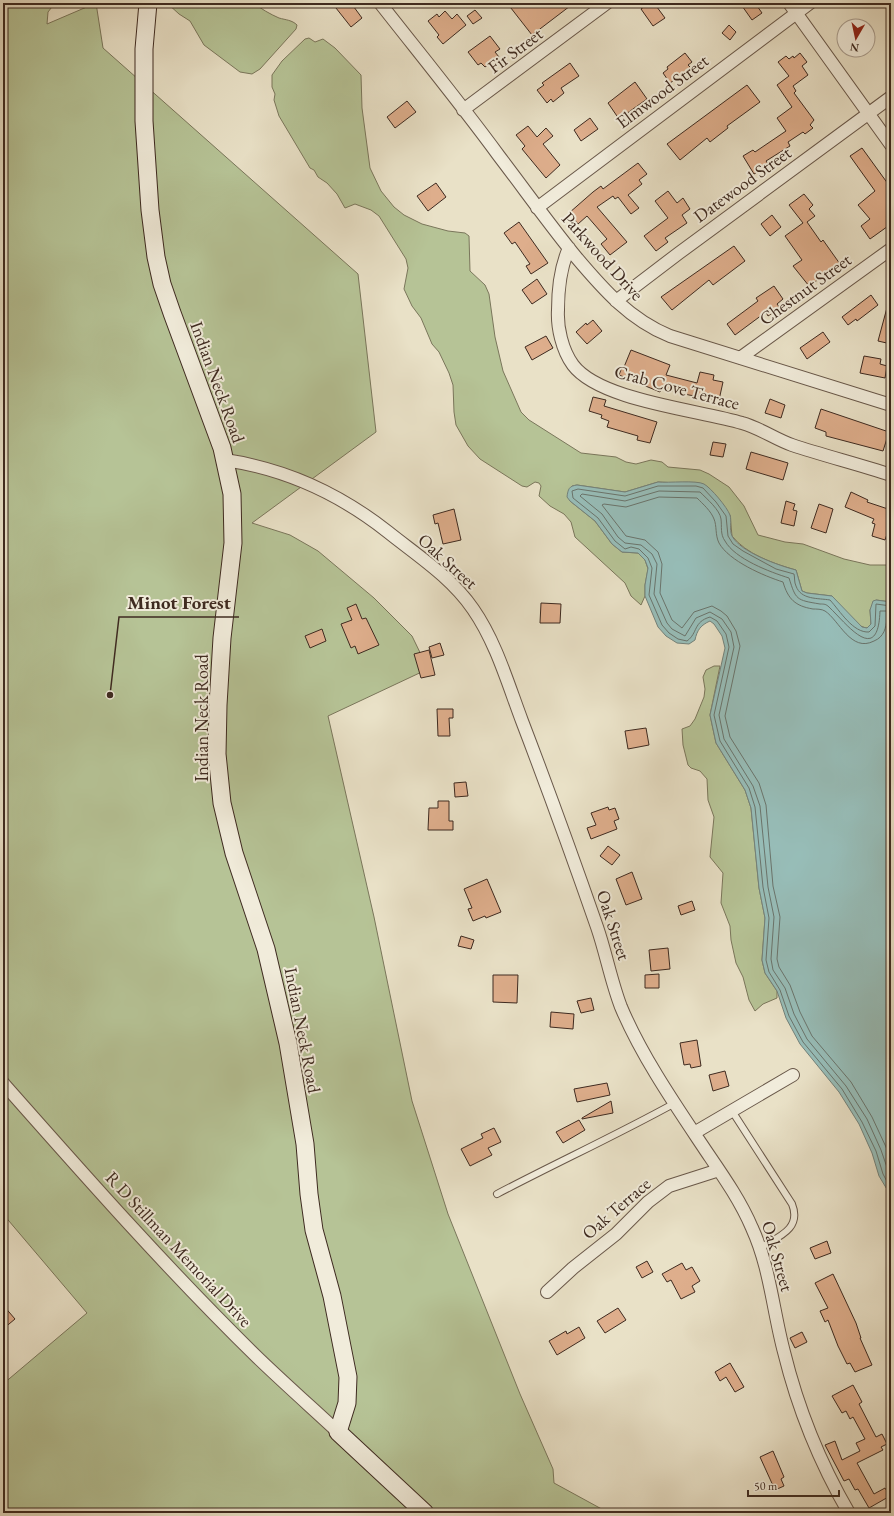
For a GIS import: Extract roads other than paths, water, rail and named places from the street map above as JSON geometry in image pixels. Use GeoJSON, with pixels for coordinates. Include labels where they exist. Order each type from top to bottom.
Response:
{"type":"FeatureCollection","features":[{"type":"Feature","properties":{"kind":"street","name":"Indian Neck Road"},"geometry":{"type":"LineString","coordinates":[[148,3],[144,48],[144,122],[149,195],[156,257],[167,299],[208,408],[225,460],[232,494],[234,529],[220,660],[217,738],[220,787],[229,836],[261,934],[288,1042],[306,1144],[309,1194],[314,1230],[334,1302],[348,1377],[347,1403],[338,1432]]}},
{"type":"Feature","properties":{"kind":"street"},"geometry":{"type":"LineString","coordinates":[[383,7],[396,3]]}},
{"type":"Feature","properties":{"kind":"street","name":"Fir Street"},"geometry":{"type":"LineString","coordinates":[[464,110],[607,3]]}},
{"type":"Feature","properties":{"kind":"street","name":"Elmwood Street"},"geometry":{"type":"LineString","coordinates":[[538,208],[792,8],[810,3]]}},
{"type":"Feature","properties":{"kind":"street","name":"Parkwood Drive"},"geometry":{"type":"LineString","coordinates":[[383,7],[569,248],[616,301],[635,318],[658,332],[891,405]]}},
{"type":"Feature","properties":{"kind":"street"},"geometry":{"type":"LineString","coordinates":[[792,8],[891,145]]}},
{"type":"Feature","properties":{"kind":"street","name":"Datewood Street"},"geometry":{"type":"LineString","coordinates":[[616,301],[891,97]]}},
{"type":"Feature","properties":{"kind":"street","name":"Crab Cove Terrace"},"geometry":{"type":"LineString","coordinates":[[569,248],[560,276],[558,324],[569,358],[576,369],[585,376],[623,394],[694,413],[744,424],[799,447],[891,475]]}},
{"type":"Feature","properties":{"kind":"street","name":"Chestnut Street"},"geometry":{"type":"LineString","coordinates":[[740,358],[891,249]]}},
{"type":"Feature","properties":{"kind":"street","name":"Oak Street"},"geometry":{"type":"LineString","coordinates":[[225,460],[258,465],[288,474],[348,503],[366,515],[440,574],[472,608],[483,625],[502,668],[542,774],[600,935],[622,1009],[642,1048],[675,1103],[747,1216],[760,1248],[784,1352],[799,1404],[822,1462],[849,1513]]}},
{"type":"Feature","properties":{"kind":"street"},"geometry":{"type":"LineString","coordinates":[[694,1132],[793,1075]]}},
{"type":"Feature","properties":{"kind":"street","name":"R D Stillman Memorial Drive"},"geometry":{"type":"LineString","coordinates":[[3,1082],[94,1186],[160,1258],[258,1358],[338,1432]]}},
{"type":"Feature","properties":{"kind":"street","name":"Oak Terrace"},"geometry":{"type":"LineString","coordinates":[[547,1292],[573,1268],[616,1234],[648,1202],[669,1186],[719,1170]]}},
{"type":"Feature","properties":{"kind":"street"},"geometry":{"type":"LineString","coordinates":[[338,1432],[425,1513]]}},
{"type":"Feature","properties":{"kind":"lane"},"geometry":{"type":"LineString","coordinates":[[497,1194],[571,1155],[634,1126],[675,1103]]}},
{"type":"Feature","properties":{"kind":"lane"},"geometry":{"type":"LineString","coordinates":[[732,1111],[792,1204],[795,1212],[795,1217],[790,1229],[760,1248]]}},
{"type":"Feature","properties":{"kind":"water"},"geometry":{"type":"Polygon","coordinates":[[[658,482],[695,482],[707,486],[715,493],[730,515],[731,533],[736,542],[743,548],[761,558],[796,570],[802,591],[832,596],[862,627],[867,628],[871,624],[870,610],[873,601],[891,602],[891,1196],[879,1176],[872,1153],[859,1124],[839,1092],[800,1044],[786,1018],[777,991],[765,973],[762,960],[765,918],[759,888],[751,808],[745,790],[716,743],[710,715],[725,648],[722,636],[714,624],[710,621],[700,628],[695,640],[689,644],[677,643],[666,636],[658,627],[645,596],[648,568],[645,560],[638,553],[622,552],[612,544],[595,521],[567,497],[569,488],[577,485],[625,492],[658,482]]]}},
{"type":"Feature","properties":{"kind":"place","name":"Minot Forest"},"geometry":{"type":"Point","coordinates":[110,695]}}]}
